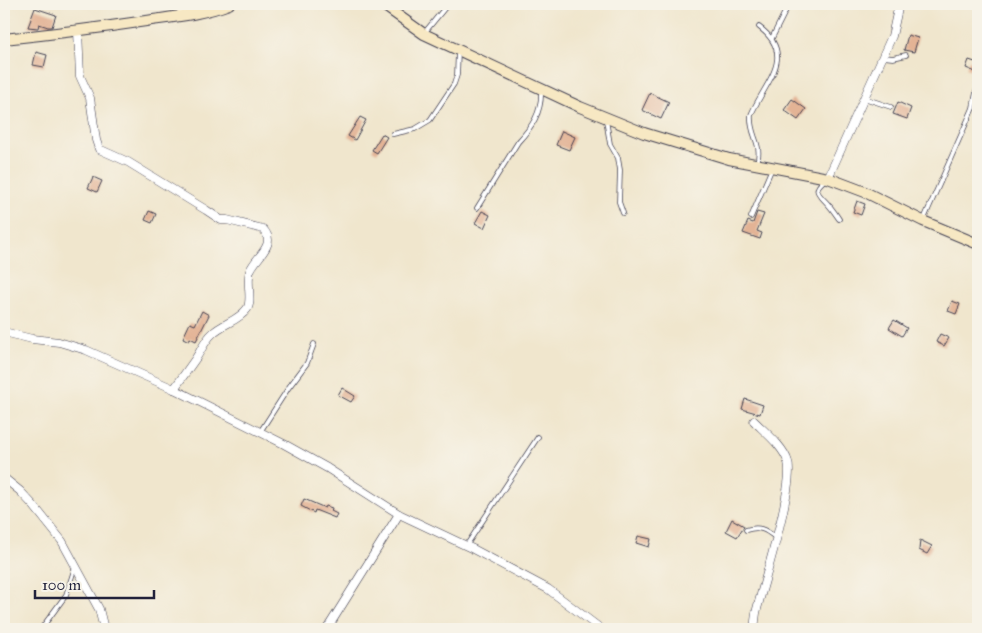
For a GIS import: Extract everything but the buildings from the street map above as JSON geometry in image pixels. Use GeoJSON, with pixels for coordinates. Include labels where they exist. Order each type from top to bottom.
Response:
{"type":"FeatureCollection","features":[{"type":"Feature","properties":{"kind":"street"},"geometry":{"type":"LineString","coordinates":[[180,16],[184,4]]}},
{"type":"Feature","properties":{"kind":"street"},"geometry":{"type":"LineString","coordinates":[[4,39],[78,31],[180,16],[219,8],[229,4]]}},
{"type":"Feature","properties":{"kind":"street"},"geometry":{"type":"LineString","coordinates":[[382,4],[424,34],[541,89],[644,133],[719,156],[828,178],[865,192],[924,221],[978,244]]}},
{"type":"Feature","properties":{"kind":"street"},"geometry":{"type":"LineString","coordinates":[[828,178],[892,36],[899,4]]}},
{"type":"Feature","properties":{"kind":"street"},"geometry":{"type":"LineString","coordinates":[[78,31],[80,76],[90,98],[99,150],[128,162],[220,220],[263,229],[269,239],[267,246],[250,270],[248,284],[250,301],[247,309],[236,319],[208,337],[174,389]]}},
{"type":"Feature","properties":{"kind":"street"},"geometry":{"type":"LineString","coordinates":[[4,332],[32,339],[59,342],[86,350],[174,389],[327,468],[399,514],[466,546],[548,589],[601,629]]}},
{"type":"Feature","properties":{"kind":"street"},"geometry":{"type":"LineString","coordinates":[[754,421],[780,448],[788,461],[790,471],[784,506],[756,613],[754,629]]}},
{"type":"Feature","properties":{"kind":"street"},"geometry":{"type":"LineString","coordinates":[[4,478],[34,506],[62,541],[100,609],[106,629]]}},
{"type":"Feature","properties":{"kind":"street"},"geometry":{"type":"LineString","coordinates":[[327,629],[399,514]]}},
{"type":"Feature","properties":{"kind":"lane"},"geometry":{"type":"LineString","coordinates":[[424,34],[448,4]]}},
{"type":"Feature","properties":{"kind":"lane"},"geometry":{"type":"LineString","coordinates":[[772,38],[789,4]]}},
{"type":"Feature","properties":{"kind":"lane"},"geometry":{"type":"LineString","coordinates":[[757,165],[760,151],[751,128],[751,115],[776,67],[777,51],[772,38],[759,28]]}},
{"type":"Feature","properties":{"kind":"lane"},"geometry":{"type":"LineString","coordinates":[[393,134],[415,129],[430,120],[454,84],[457,75],[459,49]]}},
{"type":"Feature","properties":{"kind":"lane"},"geometry":{"type":"LineString","coordinates":[[883,57],[893,58],[906,55]]}},
{"type":"Feature","properties":{"kind":"lane"},"geometry":{"type":"LineString","coordinates":[[924,221],[973,108],[978,82]]}},
{"type":"Feature","properties":{"kind":"lane"},"geometry":{"type":"LineString","coordinates":[[478,208],[518,142],[538,116],[542,101],[541,89]]}},
{"type":"Feature","properties":{"kind":"lane"},"geometry":{"type":"LineString","coordinates":[[864,98],[891,107]]}},
{"type":"Feature","properties":{"kind":"lane"},"geometry":{"type":"LineString","coordinates":[[606,117],[610,144],[617,153],[619,162],[620,202],[623,213]]}},
{"type":"Feature","properties":{"kind":"lane"},"geometry":{"type":"LineString","coordinates":[[751,217],[772,168]]}},
{"type":"Feature","properties":{"kind":"lane"},"geometry":{"type":"LineString","coordinates":[[828,178],[818,185],[817,190],[819,196],[827,202],[839,219]]}},
{"type":"Feature","properties":{"kind":"lane"},"geometry":{"type":"LineString","coordinates":[[260,432],[288,387],[307,363],[314,344]]}},
{"type":"Feature","properties":{"kind":"lane"},"geometry":{"type":"LineString","coordinates":[[466,546],[538,437]]}},
{"type":"Feature","properties":{"kind":"lane"},"geometry":{"type":"LineString","coordinates":[[746,530],[754,527],[761,528],[776,538]]}},
{"type":"Feature","properties":{"kind":"lane"},"geometry":{"type":"LineString","coordinates":[[41,629],[66,596],[76,564]]}}]}
